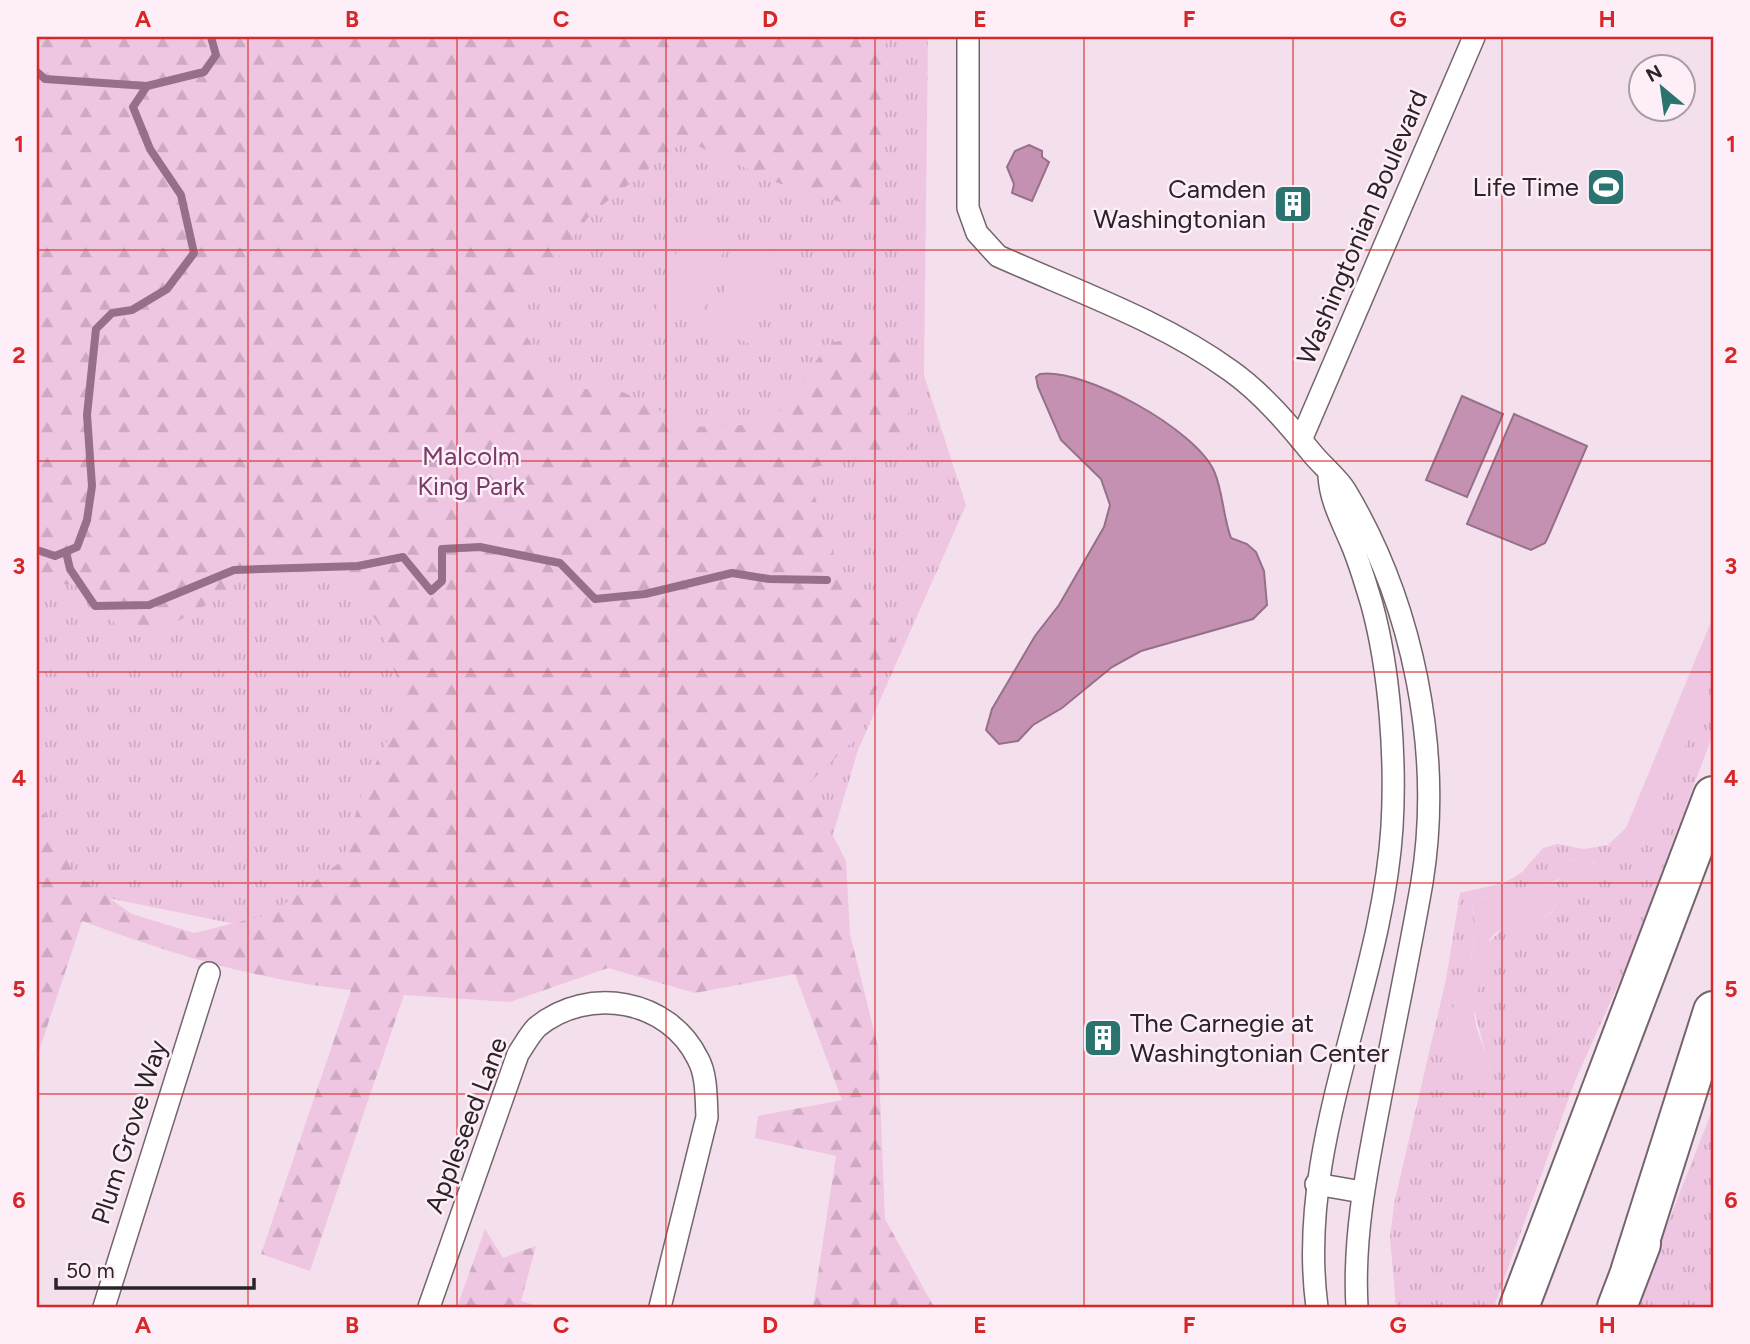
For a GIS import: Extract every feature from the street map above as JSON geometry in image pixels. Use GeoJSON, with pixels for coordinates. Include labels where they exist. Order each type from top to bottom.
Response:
{"type":"FeatureCollection","features":[{"type":"Feature","properties":{"kind":"highway"},"geometry":{"type":"LineString","coordinates":[[1519,1307],[1713,796]]}},
{"type":"Feature","properties":{"kind":"highway"},"geometry":{"type":"LineString","coordinates":[[1631,1269],[1713,1011]]}},
{"type":"Feature","properties":{"kind":"highway"},"geometry":{"type":"LineString","coordinates":[[1616,1307],[1713,1063]]}},
{"type":"Feature","properties":{"kind":"street"},"geometry":{"type":"LineString","coordinates":[[968,37],[967,194],[971,221],[984,245],[998,257],[1196,349],[1234,373],[1301,440],[1329,475],[1342,486],[1370,536],[1396,600],[1413,661],[1425,745],[1427,811],[1422,878],[1362,1192],[1355,1272],[1357,1307]]}},
{"type":"Feature","properties":{"kind":"street","name":"Washingtonian Boulevard"},"geometry":{"type":"LineString","coordinates":[[1301,440],[1474,37]]}},
{"type":"Feature","properties":{"kind":"street"},"geometry":{"type":"LineString","coordinates":[[1317,1307],[1311,1249],[1316,1184],[1386,876],[1392,815],[1389,719],[1373,609],[1353,547],[1330,492],[1329,475]]}},
{"type":"Feature","properties":{"kind":"street","name":"Plum Grove Way"},"geometry":{"type":"LineString","coordinates":[[104,1307],[209,973]]}},
{"type":"Feature","properties":{"kind":"street","name":"Appleseed Lane"},"geometry":{"type":"LineString","coordinates":[[429,1307],[518,1054],[536,1028],[565,1011],[601,1002],[631,1003],[659,1015],[682,1035],[699,1060],[705,1087],[707,1117],[660,1307]]}},
{"type":"Feature","properties":{"kind":"street"},"geometry":{"type":"LineString","coordinates":[[1316,1184],[1362,1192]]}},
{"type":"Feature","properties":{"kind":"green space","name":"Malcolm King Park"},"geometry":{"type":"Polygon","coordinates":[[[37,37],[928,37],[924,375],[966,505],[858,750],[819,882],[367,951],[54,887],[37,924],[37,37]]]}},
{"type":"Feature","properties":{"kind":"green space","name":"Malcolm King Park"},"geometry":{"type":"Polygon","coordinates":[[[37,37],[886,37],[880,214],[778,183],[685,140],[590,215],[516,313],[550,387],[621,391],[690,427],[771,424],[829,343],[897,330],[913,446],[806,469],[844,586],[898,644],[851,743],[807,785],[846,861],[850,934],[878,1047],[885,1219],[934,1307],[813,1307],[836,1156],[755,1138],[758,1116],[842,1100],[795,974],[695,993],[608,968],[510,1002],[404,995],[310,1271],[261,1254],[351,990],[281,979],[215,964],[149,945],[82,921],[37,1057],[37,807],[40,805],[73,873],[132,914],[194,933],[271,914],[343,860],[363,788],[406,705],[378,623],[329,559],[262,557],[213,601],[164,629],[117,627],[91,586],[46,583],[37,586],[37,37]]]}},
{"type":"Feature","properties":{"kind":"green space"},"geometry":{"type":"Polygon","coordinates":[[[688,221],[729,236],[697,324],[656,309],[688,221]]]}},
{"type":"Feature","properties":{"kind":"green space"},"geometry":{"type":"Polygon","coordinates":[[[743,242],[783,257],[751,344],[710,329],[743,242]]]}},
{"type":"Feature","properties":{"kind":"green space"},"geometry":{"type":"Polygon","coordinates":[[[1713,617],[1713,680],[1637,858],[1608,845],[1626,828],[1713,617]]]}},
{"type":"Feature","properties":{"kind":"green space"},"geometry":{"type":"Polygon","coordinates":[[[1713,680],[1713,734],[1626,967],[1575,1081],[1494,1307],[1396,1307],[1390,1238],[1394,1204],[1446,979],[1460,893],[1504,883],[1522,872],[1543,848],[1557,844],[1584,849],[1608,845],[1637,858],[1713,680]],[[1563,859],[1555,869],[1535,883],[1476,899],[1472,904],[1476,928],[1467,981],[1448,1017],[1444,1038],[1491,1073],[1473,1006],[1487,944],[1505,926],[1552,913],[1556,905],[1547,892],[1547,885],[1596,865],[1592,861],[1563,859]]]}},
{"type":"Feature","properties":{"kind":"green space"},"geometry":{"type":"Polygon","coordinates":[[[1563,859],[1592,861],[1597,868],[1596,881],[1586,886],[1577,886],[1559,879],[1547,885],[1547,892],[1556,905],[1551,912],[1536,920],[1505,927],[1496,933],[1487,945],[1474,1012],[1489,1065],[1490,1081],[1484,1089],[1474,1088],[1453,1065],[1443,1043],[1448,1017],[1467,981],[1476,928],[1472,904],[1476,899],[1535,883],[1563,859]]]}},
{"type":"Feature","properties":{"kind":"green space"},"geometry":{"type":"Polygon","coordinates":[[[1713,1108],[1713,1307],[1635,1307],[1713,1108]]]}},
{"type":"Feature","properties":{"kind":"green space"},"geometry":{"type":"Polygon","coordinates":[[[485,1229],[503,1258],[536,1246],[521,1301],[541,1307],[457,1307],[485,1229]]]}},
{"type":"Feature","properties":{"kind":"shaded area"},"geometry":{"type":"Polygon","coordinates":[[[1029,145],[1042,151],[1042,157],[1049,162],[1032,201],[1012,193],[1014,184],[1007,167],[1015,151],[1029,145]]]}},
{"type":"Feature","properties":{"kind":"shaded area"},"geometry":{"type":"Polygon","coordinates":[[[1040,374],[1060,375],[1084,381],[1137,404],[1185,437],[1203,455],[1217,479],[1231,538],[1247,544],[1256,552],[1264,571],[1267,605],[1253,619],[1141,651],[1112,667],[1062,708],[1033,725],[1018,741],[999,744],[986,730],[992,709],[1035,636],[1059,605],[1104,527],[1110,505],[1101,479],[1061,440],[1038,387],[1036,377],[1040,374]]]}},
{"type":"Feature","properties":{"kind":"shaded area"},"geometry":{"type":"Polygon","coordinates":[[[1462,396],[1503,414],[1467,497],[1426,480],[1462,396]]]}},
{"type":"Feature","properties":{"kind":"shaded area"},"geometry":{"type":"Polygon","coordinates":[[[1514,414],[1587,446],[1545,543],[1531,550],[1467,524],[1514,414]]]}},
{"type":"Feature","properties":{"kind":"waterway"},"geometry":{"type":"LineString","coordinates":[[37,550],[55,556],[77,547],[87,520],[92,486],[87,415],[96,329],[112,313],[132,310],[167,289],[194,253],[181,195],[150,149],[133,107],[147,86],[204,72],[216,55],[211,37]]}},
{"type":"Feature","properties":{"kind":"waterway"},"geometry":{"type":"LineString","coordinates":[[37,72],[45,79],[147,86]]}},
{"type":"Feature","properties":{"kind":"waterway"},"geometry":{"type":"LineString","coordinates":[[66,552],[70,569],[95,606],[149,605],[234,570],[358,566],[403,557],[431,591],[442,581],[442,549],[480,547],[560,563],[595,599],[645,594],[732,573],[769,579],[827,580]]}},
{"type":"Feature","properties":{"kind":"place","name":"Life Time"},"geometry":{"type":"Point","coordinates":[1606,187]}},
{"type":"Feature","properties":{"kind":"place","name":"Camden Washingtonian"},"geometry":{"type":"Point","coordinates":[1293,204]}},
{"type":"Feature","properties":{"kind":"place","name":"The Carnegie at Washingtonian Center"},"geometry":{"type":"Point","coordinates":[1103,1038]}}]}
